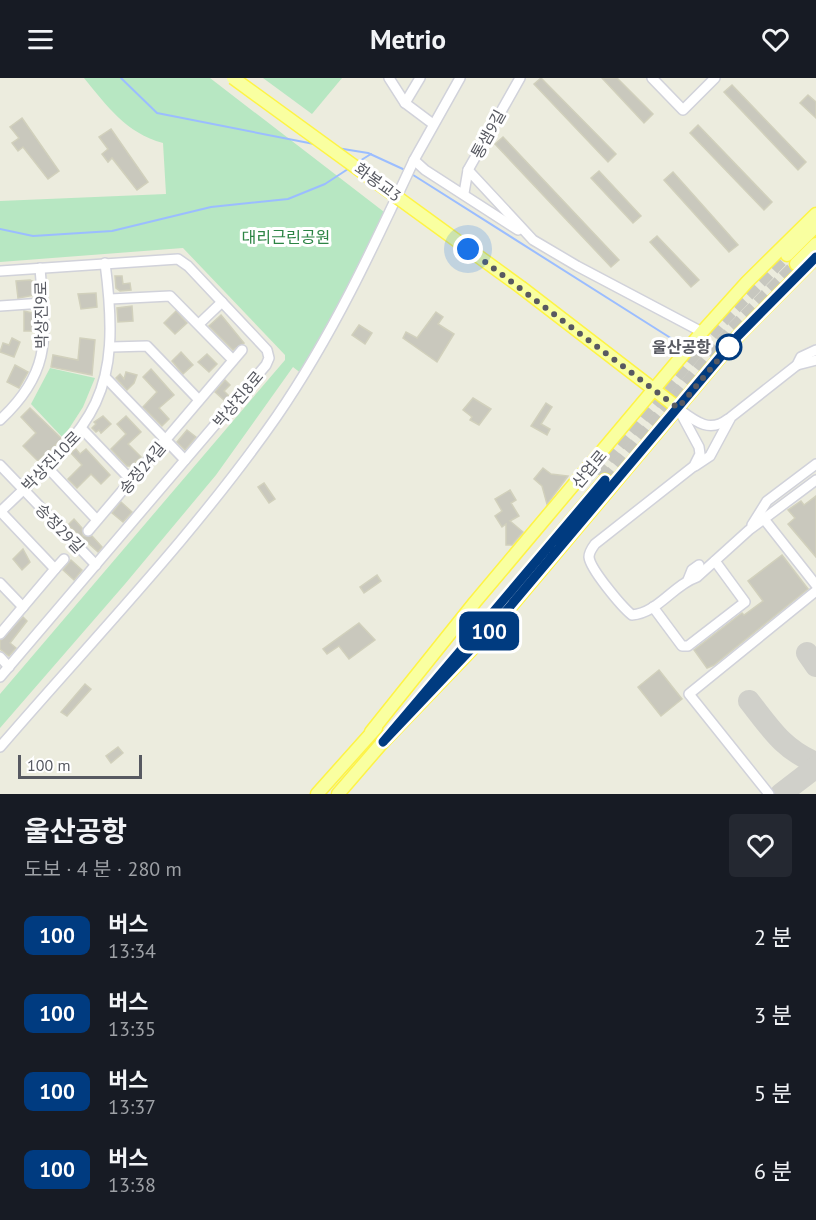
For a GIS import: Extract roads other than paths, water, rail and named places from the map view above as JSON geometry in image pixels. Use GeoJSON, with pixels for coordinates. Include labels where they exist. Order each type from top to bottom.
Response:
{"type":"FeatureCollection","features":[{"type":"Feature","properties":{"kind":"main road","name":"화봉교3"},"geometry":{"type":"LineString","coordinates":[[233,78],[522,288],[678,408]]}},
{"type":"Feature","properties":{"kind":"main road","name":"산업로"},"geometry":{"type":"LineString","coordinates":[[371,732],[461,620],[702,332],[747,282],[816,214]]}},
{"type":"Feature","properties":{"kind":"main road"},"geometry":{"type":"LineString","coordinates":[[816,226],[791,259],[816,244]]}},
{"type":"Feature","properties":{"kind":"main road","name":"산업로"},"geometry":{"type":"LineString","coordinates":[[383,742],[541,573],[738,336],[816,257]]}},
{"type":"Feature","properties":{"kind":"main road","name":"산업로"},"geometry":{"type":"LineString","coordinates":[[318,794],[601,476],[338,794]]}},
{"type":"Feature","properties":{"kind":"street"},"geometry":{"type":"LineString","coordinates":[[388,78],[405,103],[433,124]]}},
{"type":"Feature","properties":{"kind":"street"},"geometry":{"type":"LineString","coordinates":[[405,103],[420,78]]}},
{"type":"Feature","properties":{"kind":"street"},"geometry":{"type":"LineString","coordinates":[[0,747],[199,515],[278,414],[345,302],[390,217],[412,164],[460,78]]}},
{"type":"Feature","properties":{"kind":"street","name":"통샘9길"},"geometry":{"type":"LineString","coordinates":[[464,193],[468,170],[520,78]]}},
{"type":"Feature","properties":{"kind":"street"},"geometry":{"type":"LineString","coordinates":[[652,78],[683,110],[715,78]]}},
{"type":"Feature","properties":{"kind":"street"},"geometry":{"type":"LineString","coordinates":[[412,164],[464,193],[532,240],[702,332]]}},
{"type":"Feature","properties":{"kind":"street"},"geometry":{"type":"LineString","coordinates":[[468,170],[532,240]]}},
{"type":"Feature","properties":{"kind":"street","name":"박상진8로"},"geometry":{"type":"LineString","coordinates":[[0,271],[178,259],[188,266],[267,350],[269,362],[0,677]]}},
{"type":"Feature","properties":{"kind":"street","name":"박상진10로"},"geometry":{"type":"LineString","coordinates":[[0,512],[47,467],[82,429],[106,378],[111,347],[110,299],[105,263]]}},
{"type":"Feature","properties":{"kind":"street","name":"박상진9로"},"geometry":{"type":"LineString","coordinates":[[0,419],[24,395],[37,371],[44,345],[40,268]]}},
{"type":"Feature","properties":{"kind":"street"},"geometry":{"type":"LineString","coordinates":[[110,299],[170,296],[233,360]]}},
{"type":"Feature","properties":{"kind":"street"},"geometry":{"type":"LineString","coordinates":[[199,324],[222,302]]}},
{"type":"Feature","properties":{"kind":"street"},"geometry":{"type":"LineString","coordinates":[[0,306],[43,303]]}},
{"type":"Feature","properties":{"kind":"street"},"geometry":{"type":"LineString","coordinates":[[111,347],[150,348],[200,400]]}},
{"type":"Feature","properties":{"kind":"street","name":"송정24길"},"geometry":{"type":"LineString","coordinates":[[88,531],[242,350]]}},
{"type":"Feature","properties":{"kind":"street"},"geometry":{"type":"LineString","coordinates":[[797,365],[801,357],[816,350]]}},
{"type":"Feature","properties":{"kind":"street"},"geometry":{"type":"LineString","coordinates":[[678,408],[694,420],[713,427],[731,417],[797,365],[816,360]]}},
{"type":"Feature","properties":{"kind":"street"},"geometry":{"type":"LineString","coordinates":[[106,378],[185,460]]}},
{"type":"Feature","properties":{"kind":"street"},"geometry":{"type":"LineString","coordinates":[[678,408],[699,447],[700,454],[694,466]]}},
{"type":"Feature","properties":{"kind":"street"},"geometry":{"type":"LineString","coordinates":[[731,417],[710,456],[595,544],[591,550],[589,559],[594,568],[625,610],[632,615],[641,615],[653,607],[688,580],[697,577],[749,530],[816,480]]}},
{"type":"Feature","properties":{"kind":"street"},"geometry":{"type":"LineString","coordinates":[[82,429],[131,480]]}},
{"type":"Feature","properties":{"kind":"street"},"geometry":{"type":"LineString","coordinates":[[749,530],[767,501],[816,464]]}},
{"type":"Feature","properties":{"kind":"street","name":"송정29길"},"geometry":{"type":"LineString","coordinates":[[0,465],[96,565]]}},
{"type":"Feature","properties":{"kind":"street"},"geometry":{"type":"LineString","coordinates":[[47,467],[97,520]]}},
{"type":"Feature","properties":{"kind":"street"},"geometry":{"type":"LineString","coordinates":[[0,512],[56,569]]}},
{"type":"Feature","properties":{"kind":"street"},"geometry":{"type":"LineString","coordinates":[[764,519],[816,585]]}},
{"type":"Feature","properties":{"kind":"street"},"geometry":{"type":"LineString","coordinates":[[0,634],[64,560]]}},
{"type":"Feature","properties":{"kind":"street"},"geometry":{"type":"LineString","coordinates":[[653,607],[681,646],[688,646],[745,602],[715,561]]}},
{"type":"Feature","properties":{"kind":"street"},"geometry":{"type":"LineString","coordinates":[[688,580],[692,570],[699,565]]}},
{"type":"Feature","properties":{"kind":"street"},"geometry":{"type":"LineString","coordinates":[[0,583],[23,607]]}},
{"type":"Feature","properties":{"kind":"street"},"geometry":{"type":"LineString","coordinates":[[770,794],[689,694],[816,591]]}},
{"type":"Feature","properties":{"kind":"street"},"geometry":{"type":"LineString","coordinates":[[0,657],[9,667]]}},
{"type":"Feature","properties":{"kind":"waterway"},"geometry":{"type":"LineString","coordinates":[[121,78],[157,113],[314,144]]}},
{"type":"Feature","properties":{"kind":"waterway"},"geometry":{"type":"LineString","coordinates":[[337,148],[368,153],[405,170]]}},
{"type":"Feature","properties":{"kind":"waterway"},"geometry":{"type":"LineString","coordinates":[[358,162],[371,154]]}},
{"type":"Feature","properties":{"kind":"waterway"},"geometry":{"type":"LineString","coordinates":[[0,229],[33,236],[112,231],[211,207],[288,199],[325,184],[348,169]]}},
{"type":"Feature","properties":{"kind":"waterway"},"geometry":{"type":"LineString","coordinates":[[410,173],[677,342]]}},
{"type":"Feature","properties":{"kind":"tunnel"},"geometry":{"type":"LineString","coordinates":[[596,473],[723,321],[787,255]]}},
{"type":"Feature","properties":{"kind":"tunnel"},"geometry":{"type":"LineString","coordinates":[[605,480],[731,330],[796,264]]}},
{"type":"Feature","properties":{"kind":"place","name":"울산공항"},"geometry":{"type":"Point","coordinates":[729,347]}},
{"type":"Feature","properties":{"kind":"park label","name":"대리근린공원"},"geometry":{"type":"Point","coordinates":[286,237]}}]}
